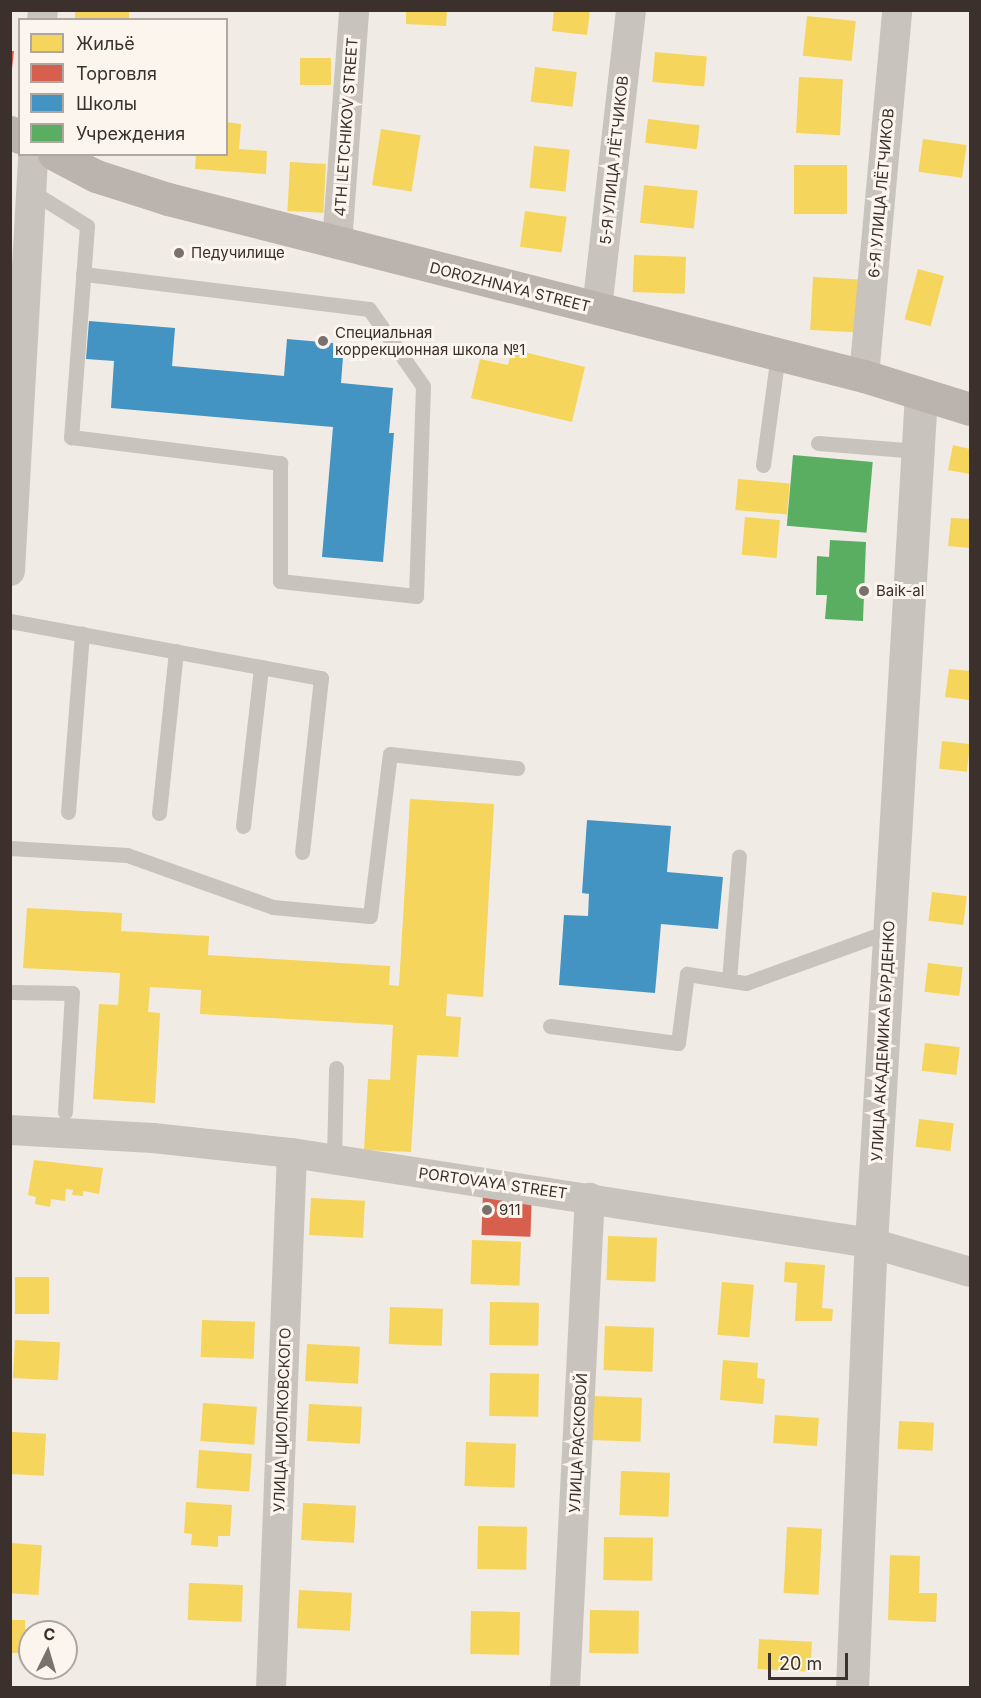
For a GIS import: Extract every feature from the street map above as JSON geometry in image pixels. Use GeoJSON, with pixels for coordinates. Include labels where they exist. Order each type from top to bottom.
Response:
{"type":"FeatureCollection","features":[{"type":"Feature","properties":{"kind":"main road","name":"DOROZHNAYA STREET"},"geometry":{"type":"LineString","coordinates":[[58,156],[96,176],[168,199],[864,376],[970,409]]}},
{"type":"Feature","properties":{"kind":"street","name":"4TH LETCHIKOV STREET"},"geometry":{"type":"LineString","coordinates":[[338,244],[354,10]]}},
{"type":"Feature","properties":{"kind":"street","name":"5-Я УЛИЦА ЛЁТЧИКОВ"},"geometry":{"type":"LineString","coordinates":[[597,309],[631,10]]}},
{"type":"Feature","properties":{"kind":"street","name":"6-Я УЛИЦА ЛЁТЧИКОВ"},"geometry":{"type":"LineString","coordinates":[[864,376],[897,10]]}},
{"type":"Feature","properties":{"kind":"street"},"geometry":{"type":"LineString","coordinates":[[10,571],[33,156]]}},
{"type":"Feature","properties":{"kind":"street","name":"УЛИЦА АКАДЕМИКА БУРДЕНКО"},"geometry":{"type":"LineString","coordinates":[[852,1688],[872,1243],[921,395]]}},
{"type":"Feature","properties":{"kind":"street","name":"PORTOVAYA STREET"},"geometry":{"type":"LineString","coordinates":[[10,1130],[153,1138],[292,1153],[872,1243],[970,1272]]}},
{"type":"Feature","properties":{"kind":"street","name":"УЛИЦА ЦИОЛКОВСКОГО"},"geometry":{"type":"LineString","coordinates":[[271,1688],[292,1153]]}},
{"type":"Feature","properties":{"kind":"street","name":"УЛИЦА РАСКОВОЙ"},"geometry":{"type":"LineString","coordinates":[[565,1688],[590,1198]]}},
{"type":"Feature","properties":{"kind":"lane"},"geometry":{"type":"LineString","coordinates":[[31,191],[87,226],[83,274],[71,437],[280,463],[280,582],[416,596],[423,386],[369,309],[83,274]]}},
{"type":"Feature","properties":{"kind":"lane"},"geometry":{"type":"LineString","coordinates":[[763,465],[778,354]]}},
{"type":"Feature","properties":{"kind":"lane"},"geometry":{"type":"LineString","coordinates":[[818,443],[918,451]]}},
{"type":"Feature","properties":{"kind":"lane"},"geometry":{"type":"LineString","coordinates":[[10,621],[321,678],[302,852]]}},
{"type":"Feature","properties":{"kind":"lane"},"geometry":{"type":"LineString","coordinates":[[68,812],[82,634]]}},
{"type":"Feature","properties":{"kind":"lane"},"geometry":{"type":"LineString","coordinates":[[159,813],[176,651]]}},
{"type":"Feature","properties":{"kind":"lane"},"geometry":{"type":"LineString","coordinates":[[243,826],[261,666]]}},
{"type":"Feature","properties":{"kind":"lane"},"geometry":{"type":"LineString","coordinates":[[10,848],[127,855],[273,907],[370,916],[390,754],[517,768]]}},
{"type":"Feature","properties":{"kind":"lane"},"geometry":{"type":"LineString","coordinates":[[729,980],[739,856]]}},
{"type":"Feature","properties":{"kind":"lane"},"geometry":{"type":"LineString","coordinates":[[550,1026],[678,1043],[687,974],[746,983],[890,931]]}},
{"type":"Feature","properties":{"kind":"lane"},"geometry":{"type":"LineString","coordinates":[[10,992],[72,993],[65,1112]]}},
{"type":"Feature","properties":{"kind":"lane"},"geometry":{"type":"LineString","coordinates":[[334,1160],[336,1068]]}},
{"type":"Feature","properties":{"kind":"building: Жильё"},"geometry":{"type":"Polygon","coordinates":[[[75,10],[129,10],[129,18],[75,18],[75,10]]]}},
{"type":"Feature","properties":{"kind":"building: Жильё"},"geometry":{"type":"Polygon","coordinates":[[[406,10],[447,10],[446,26],[406,24],[406,10]]]}},
{"type":"Feature","properties":{"kind":"building: Жильё"},"geometry":{"type":"Polygon","coordinates":[[[554,10],[590,10],[587,35],[552,31],[554,10]]]}},
{"type":"Feature","properties":{"kind":"building: Жильё"},"geometry":{"type":"Polygon","coordinates":[[[807,16],[856,21],[852,61],[803,56],[807,16]]]}},
{"type":"Feature","properties":{"kind":"building: Жильё"},"geometry":{"type":"Polygon","coordinates":[[[655,52],[707,57],[704,86],[652,82],[655,52]]]}},
{"type":"Feature","properties":{"kind":"building: Жильё"},"geometry":{"type":"Polygon","coordinates":[[[300,58],[331,58],[331,85],[300,85],[300,58]]]}},
{"type":"Feature","properties":{"kind":"building: Жильё"},"geometry":{"type":"Polygon","coordinates":[[[535,67],[577,72],[572,107],[531,102],[535,67]]]}},
{"type":"Feature","properties":{"kind":"building: Жильё"},"geometry":{"type":"Polygon","coordinates":[[[799,77],[843,79],[840,135],[796,133],[799,77]]]}},
{"type":"Feature","properties":{"kind":"building: Жильё"},"geometry":{"type":"Polygon","coordinates":[[[648,119],[700,125],[697,149],[645,143],[648,119]]]}},
{"type":"Feature","properties":{"kind":"building: Жильё"},"geometry":{"type":"Polygon","coordinates":[[[228,122],[241,124],[239,149],[267,151],[266,174],[195,169],[196,156],[228,156],[228,122]]]}},
{"type":"Feature","properties":{"kind":"building: Жильё"},"geometry":{"type":"Polygon","coordinates":[[[381,129],[421,135],[412,192],[372,185],[381,129]]]}},
{"type":"Feature","properties":{"kind":"building: Жильё"},"geometry":{"type":"Polygon","coordinates":[[[923,139],[967,145],[962,178],[918,172],[923,139]]]}},
{"type":"Feature","properties":{"kind":"building: Жильё"},"geometry":{"type":"Polygon","coordinates":[[[534,146],[570,150],[565,192],[530,188],[534,146]]]}},
{"type":"Feature","properties":{"kind":"building: Жильё"},"geometry":{"type":"Polygon","coordinates":[[[290,162],[326,164],[323,213],[287,211],[290,162]]]}},
{"type":"Feature","properties":{"kind":"building: Жильё"},"geometry":{"type":"Polygon","coordinates":[[[794,165],[847,165],[847,214],[794,214],[794,165]]]}},
{"type":"Feature","properties":{"kind":"building: Жильё"},"geometry":{"type":"Polygon","coordinates":[[[644,185],[698,191],[694,228],[640,223],[644,185]]]}},
{"type":"Feature","properties":{"kind":"building: Жильё"},"geometry":{"type":"Polygon","coordinates":[[[525,211],[567,217],[562,252],[520,247],[525,211]]]}},
{"type":"Feature","properties":{"kind":"building: Жильё"},"geometry":{"type":"Polygon","coordinates":[[[634,255],[686,257],[685,294],[633,292],[634,255]]]}},
{"type":"Feature","properties":{"kind":"building: Жильё"},"geometry":{"type":"Polygon","coordinates":[[[918,269],[944,276],[931,326],[905,319],[918,269]]]}},
{"type":"Feature","properties":{"kind":"building: Жильё"},"geometry":{"type":"Polygon","coordinates":[[[813,277],[864,280],[861,333],[810,330],[813,277]]]}},
{"type":"Feature","properties":{"kind":"building: Жильё"},"geometry":{"type":"Polygon","coordinates":[[[512,349],[585,367],[572,422],[471,398],[480,359],[508,365],[512,349]]]}},
{"type":"Feature","properties":{"kind":"building: Жильё"},"geometry":{"type":"Polygon","coordinates":[[[953,445],[970,449],[970,474],[948,470],[953,445]]]}},
{"type":"Feature","properties":{"kind":"building: Жильё"},"geometry":{"type":"Polygon","coordinates":[[[738,479],[790,484],[787,514],[735,510],[738,479]]]}},
{"type":"Feature","properties":{"kind":"building: Жильё"},"geometry":{"type":"Polygon","coordinates":[[[745,517],[780,520],[777,558],[742,555],[745,517]]]}},
{"type":"Feature","properties":{"kind":"building: Жильё"},"geometry":{"type":"Polygon","coordinates":[[[951,518],[970,519],[970,548],[948,546],[951,518]]]}},
{"type":"Feature","properties":{"kind":"building: Жильё"},"geometry":{"type":"Polygon","coordinates":[[[949,669],[970,671],[970,700],[945,697],[949,669]]]}},
{"type":"Feature","properties":{"kind":"building: Жильё"},"geometry":{"type":"Polygon","coordinates":[[[942,741],[970,744],[967,772],[939,769],[942,741]]]}},
{"type":"Feature","properties":{"kind":"building: Жильё"},"geometry":{"type":"Polygon","coordinates":[[[410,799],[494,804],[483,997],[447,994],[446,1016],[461,1017],[458,1057],[417,1055],[411,1152],[364,1150],[368,1079],[390,1080],[393,1025],[200,1014],[201,990],[150,987],[148,1012],[160,1013],[155,1103],[93,1099],[99,1004],[118,1005],[120,973],[23,968],[27,908],[122,913],[121,931],[209,936],[208,955],[390,966],[389,985],[399,986],[410,799]]]}},
{"type":"Feature","properties":{"kind":"building: Жильё"},"geometry":{"type":"Polygon","coordinates":[[[932,892],[967,896],[963,925],[928,921],[932,892]]]}},
{"type":"Feature","properties":{"kind":"building: Жильё"},"geometry":{"type":"Polygon","coordinates":[[[928,963],[963,967],[959,996],[924,992],[928,963]]]}},
{"type":"Feature","properties":{"kind":"building: Жильё"},"geometry":{"type":"Polygon","coordinates":[[[925,1043],[960,1047],[956,1075],[922,1071],[925,1043]]]}},
{"type":"Feature","properties":{"kind":"building: Жильё"},"geometry":{"type":"Polygon","coordinates":[[[919,1119],[954,1123],[950,1151],[916,1147],[919,1119]]]}},
{"type":"Feature","properties":{"kind":"building: Жильё"},"geometry":{"type":"Polygon","coordinates":[[[34,1160],[103,1168],[99,1194],[83,1191],[83,1196],[72,1195],[73,1190],[66,1189],[65,1201],[51,1199],[50,1207],[35,1204],[36,1197],[28,1195],[34,1160]]]}},
{"type":"Feature","properties":{"kind":"building: Жильё"},"geometry":{"type":"Polygon","coordinates":[[[311,1198],[365,1201],[363,1238],[309,1235],[311,1198]]]}},
{"type":"Feature","properties":{"kind":"building: Жильё"},"geometry":{"type":"Polygon","coordinates":[[[608,1236],[657,1238],[655,1282],[606,1280],[608,1236]]]}},
{"type":"Feature","properties":{"kind":"building: Жильё"},"geometry":{"type":"Polygon","coordinates":[[[472,1240],[521,1242],[519,1286],[470,1284],[472,1240]]]}},
{"type":"Feature","properties":{"kind":"building: Жильё"},"geometry":{"type":"Polygon","coordinates":[[[785,1262],[825,1265],[822,1308],[833,1309],[832,1321],[795,1321],[797,1283],[784,1282],[785,1262]]]}},
{"type":"Feature","properties":{"kind":"building: Жильё"},"geometry":{"type":"Polygon","coordinates":[[[15,1277],[49,1277],[49,1314],[15,1314],[15,1277]]]}},
{"type":"Feature","properties":{"kind":"building: Жильё"},"geometry":{"type":"Polygon","coordinates":[[[722,1282],[754,1285],[749,1338],[717,1335],[722,1282]]]}},
{"type":"Feature","properties":{"kind":"building: Жильё"},"geometry":{"type":"Polygon","coordinates":[[[490,1302],[539,1303],[538,1346],[489,1345],[490,1302]]]}},
{"type":"Feature","properties":{"kind":"building: Жильё"},"geometry":{"type":"Polygon","coordinates":[[[390,1307],[443,1309],[442,1346],[389,1344],[390,1307]]]}},
{"type":"Feature","properties":{"kind":"building: Жильё"},"geometry":{"type":"Polygon","coordinates":[[[202,1320],[255,1322],[254,1359],[201,1357],[202,1320]]]}},
{"type":"Feature","properties":{"kind":"building: Жильё"},"geometry":{"type":"Polygon","coordinates":[[[605,1326],[654,1328],[652,1372],[603,1370],[605,1326]]]}},
{"type":"Feature","properties":{"kind":"building: Жильё"},"geometry":{"type":"Polygon","coordinates":[[[15,1340],[60,1342],[58,1380],[13,1378],[15,1340]]]}},
{"type":"Feature","properties":{"kind":"building: Жильё"},"geometry":{"type":"Polygon","coordinates":[[[307,1344],[360,1347],[358,1384],[305,1381],[307,1344]]]}},
{"type":"Feature","properties":{"kind":"building: Жильё"},"geometry":{"type":"Polygon","coordinates":[[[723,1360],[758,1363],[757,1378],[765,1379],[763,1404],[720,1400],[723,1360]]]}},
{"type":"Feature","properties":{"kind":"building: Жильё"},"geometry":{"type":"Polygon","coordinates":[[[490,1373],[539,1374],[538,1417],[489,1416],[490,1373]]]}},
{"type":"Feature","properties":{"kind":"building: Жильё"},"geometry":{"type":"Polygon","coordinates":[[[593,1396],[642,1398],[640,1442],[591,1440],[593,1396]]]}},
{"type":"Feature","properties":{"kind":"building: Жильё"},"geometry":{"type":"Polygon","coordinates":[[[203,1403],[257,1407],[254,1445],[200,1441],[203,1403]]]}},
{"type":"Feature","properties":{"kind":"building: Жильё"},"geometry":{"type":"Polygon","coordinates":[[[309,1404],[362,1407],[360,1444],[307,1441],[309,1404]]]}},
{"type":"Feature","properties":{"kind":"building: Жильё"},"geometry":{"type":"Polygon","coordinates":[[[775,1415],[819,1418],[817,1446],[773,1443],[775,1415]]]}},
{"type":"Feature","properties":{"kind":"building: Жильё"},"geometry":{"type":"Polygon","coordinates":[[[899,1421],[934,1423],[932,1451],[898,1449],[899,1421]]]}},
{"type":"Feature","properties":{"kind":"building: Жильё"},"geometry":{"type":"Polygon","coordinates":[[[12,1432],[46,1434],[44,1476],[10,1474],[12,1432]]]}},
{"type":"Feature","properties":{"kind":"building: Жильё"},"geometry":{"type":"Polygon","coordinates":[[[466,1442],[516,1444],[514,1488],[464,1486],[466,1442]]]}},
{"type":"Feature","properties":{"kind":"building: Жильё"},"geometry":{"type":"Polygon","coordinates":[[[199,1450],[252,1454],[249,1492],[196,1488],[199,1450]]]}},
{"type":"Feature","properties":{"kind":"building: Жильё"},"geometry":{"type":"Polygon","coordinates":[[[621,1471],[670,1473],[668,1517],[619,1515],[621,1471]]]}},
{"type":"Feature","properties":{"kind":"building: Жильё"},"geometry":{"type":"Polygon","coordinates":[[[186,1502],[232,1505],[230,1536],[218,1536],[218,1547],[191,1545],[192,1534],[184,1533],[186,1502]]]}},
{"type":"Feature","properties":{"kind":"building: Жильё"},"geometry":{"type":"Polygon","coordinates":[[[303,1503],[356,1506],[354,1543],[301,1540],[303,1503]]]}},
{"type":"Feature","properties":{"kind":"building: Жильё"},"geometry":{"type":"Polygon","coordinates":[[[478,1526],[527,1527],[526,1570],[477,1569],[478,1526]]]}},
{"type":"Feature","properties":{"kind":"building: Жильё"},"geometry":{"type":"Polygon","coordinates":[[[787,1527],[822,1529],[818,1595],[784,1593],[787,1527]]]}},
{"type":"Feature","properties":{"kind":"building: Жильё"},"geometry":{"type":"Polygon","coordinates":[[[604,1537],[653,1538],[652,1581],[603,1580],[604,1537]]]}},
{"type":"Feature","properties":{"kind":"building: Жильё"},"geometry":{"type":"Polygon","coordinates":[[[10,1543],[42,1545],[38,1595],[10,1593],[10,1543]]]}},
{"type":"Feature","properties":{"kind":"building: Жильё"},"geometry":{"type":"Polygon","coordinates":[[[890,1555],[920,1556],[919,1593],[937,1593],[936,1622],[888,1620],[890,1555]]]}},
{"type":"Feature","properties":{"kind":"building: Жильё"},"geometry":{"type":"Polygon","coordinates":[[[189,1583],[243,1585],[242,1622],[188,1620],[189,1583]]]}},
{"type":"Feature","properties":{"kind":"building: Жильё"},"geometry":{"type":"Polygon","coordinates":[[[299,1590],[352,1593],[350,1631],[297,1628],[299,1590]]]}},
{"type":"Feature","properties":{"kind":"building: Жильё"},"geometry":{"type":"Polygon","coordinates":[[[590,1610],[639,1611],[638,1654],[589,1653],[590,1610]]]}},
{"type":"Feature","properties":{"kind":"building: Жильё"},"geometry":{"type":"Polygon","coordinates":[[[471,1611],[520,1612],[519,1655],[470,1654],[471,1611]]]}},
{"type":"Feature","properties":{"kind":"building: Жильё"},"geometry":{"type":"Polygon","coordinates":[[[10,1620],[18,1620],[18,1653],[10,1653],[10,1620]]]}},
{"type":"Feature","properties":{"kind":"building: Жильё"},"geometry":{"type":"Polygon","coordinates":[[[759,1639],[812,1642],[810,1672],[757,1669],[759,1639]]]}},
{"type":"Feature","properties":{"kind":"building: Торговля"},"geometry":{"type":"Polygon","coordinates":[[[10,51],[14,51],[12,69],[10,69],[10,51]]]}},
{"type":"Feature","properties":{"kind":"building: Торговля"},"geometry":{"type":"Polygon","coordinates":[[[483,1191],[532,1193],[530,1237],[481,1235],[483,1191]]]}},
{"type":"Feature","properties":{"kind":"building: Школы"},"geometry":{"type":"Polygon","coordinates":[[[89,321],[175,328],[172,366],[284,376],[287,339],[344,344],[341,383],[393,388],[389,433],[394,433],[383,562],[322,557],[333,427],[111,408],[114,361],[86,359],[89,321]]]}},
{"type":"Feature","properties":{"kind":"building: Школы"},"geometry":{"type":"Polygon","coordinates":[[[587,820],[671,826],[667,872],[723,877],[718,929],[661,924],[655,993],[559,985],[564,915],[588,916],[589,894],[582,893],[587,820]]]}},
{"type":"Feature","properties":{"kind":"building: Учреждения"},"geometry":{"type":"Polygon","coordinates":[[[793,455],[873,462],[867,533],[787,526],[793,455]]]}},
{"type":"Feature","properties":{"kind":"building: Учреждения"},"geometry":{"type":"Polygon","coordinates":[[[830,540],[866,542],[863,621],[825,619],[827,595],[816,595],[817,556],[829,557],[830,540]]]}},
{"type":"Feature","properties":{"kind":"place","name":"Педучилище"},"geometry":{"type":"Point","coordinates":[179,253]}},
{"type":"Feature","properties":{"kind":"place","name":"Специальная коррекционная школа №1"},"geometry":{"type":"Point","coordinates":[323,341]}},
{"type":"Feature","properties":{"kind":"place","name":"Baik-al"},"geometry":{"type":"Point","coordinates":[864,591]}},
{"type":"Feature","properties":{"kind":"place","name":"911"},"geometry":{"type":"Point","coordinates":[487,1210]}}]}
